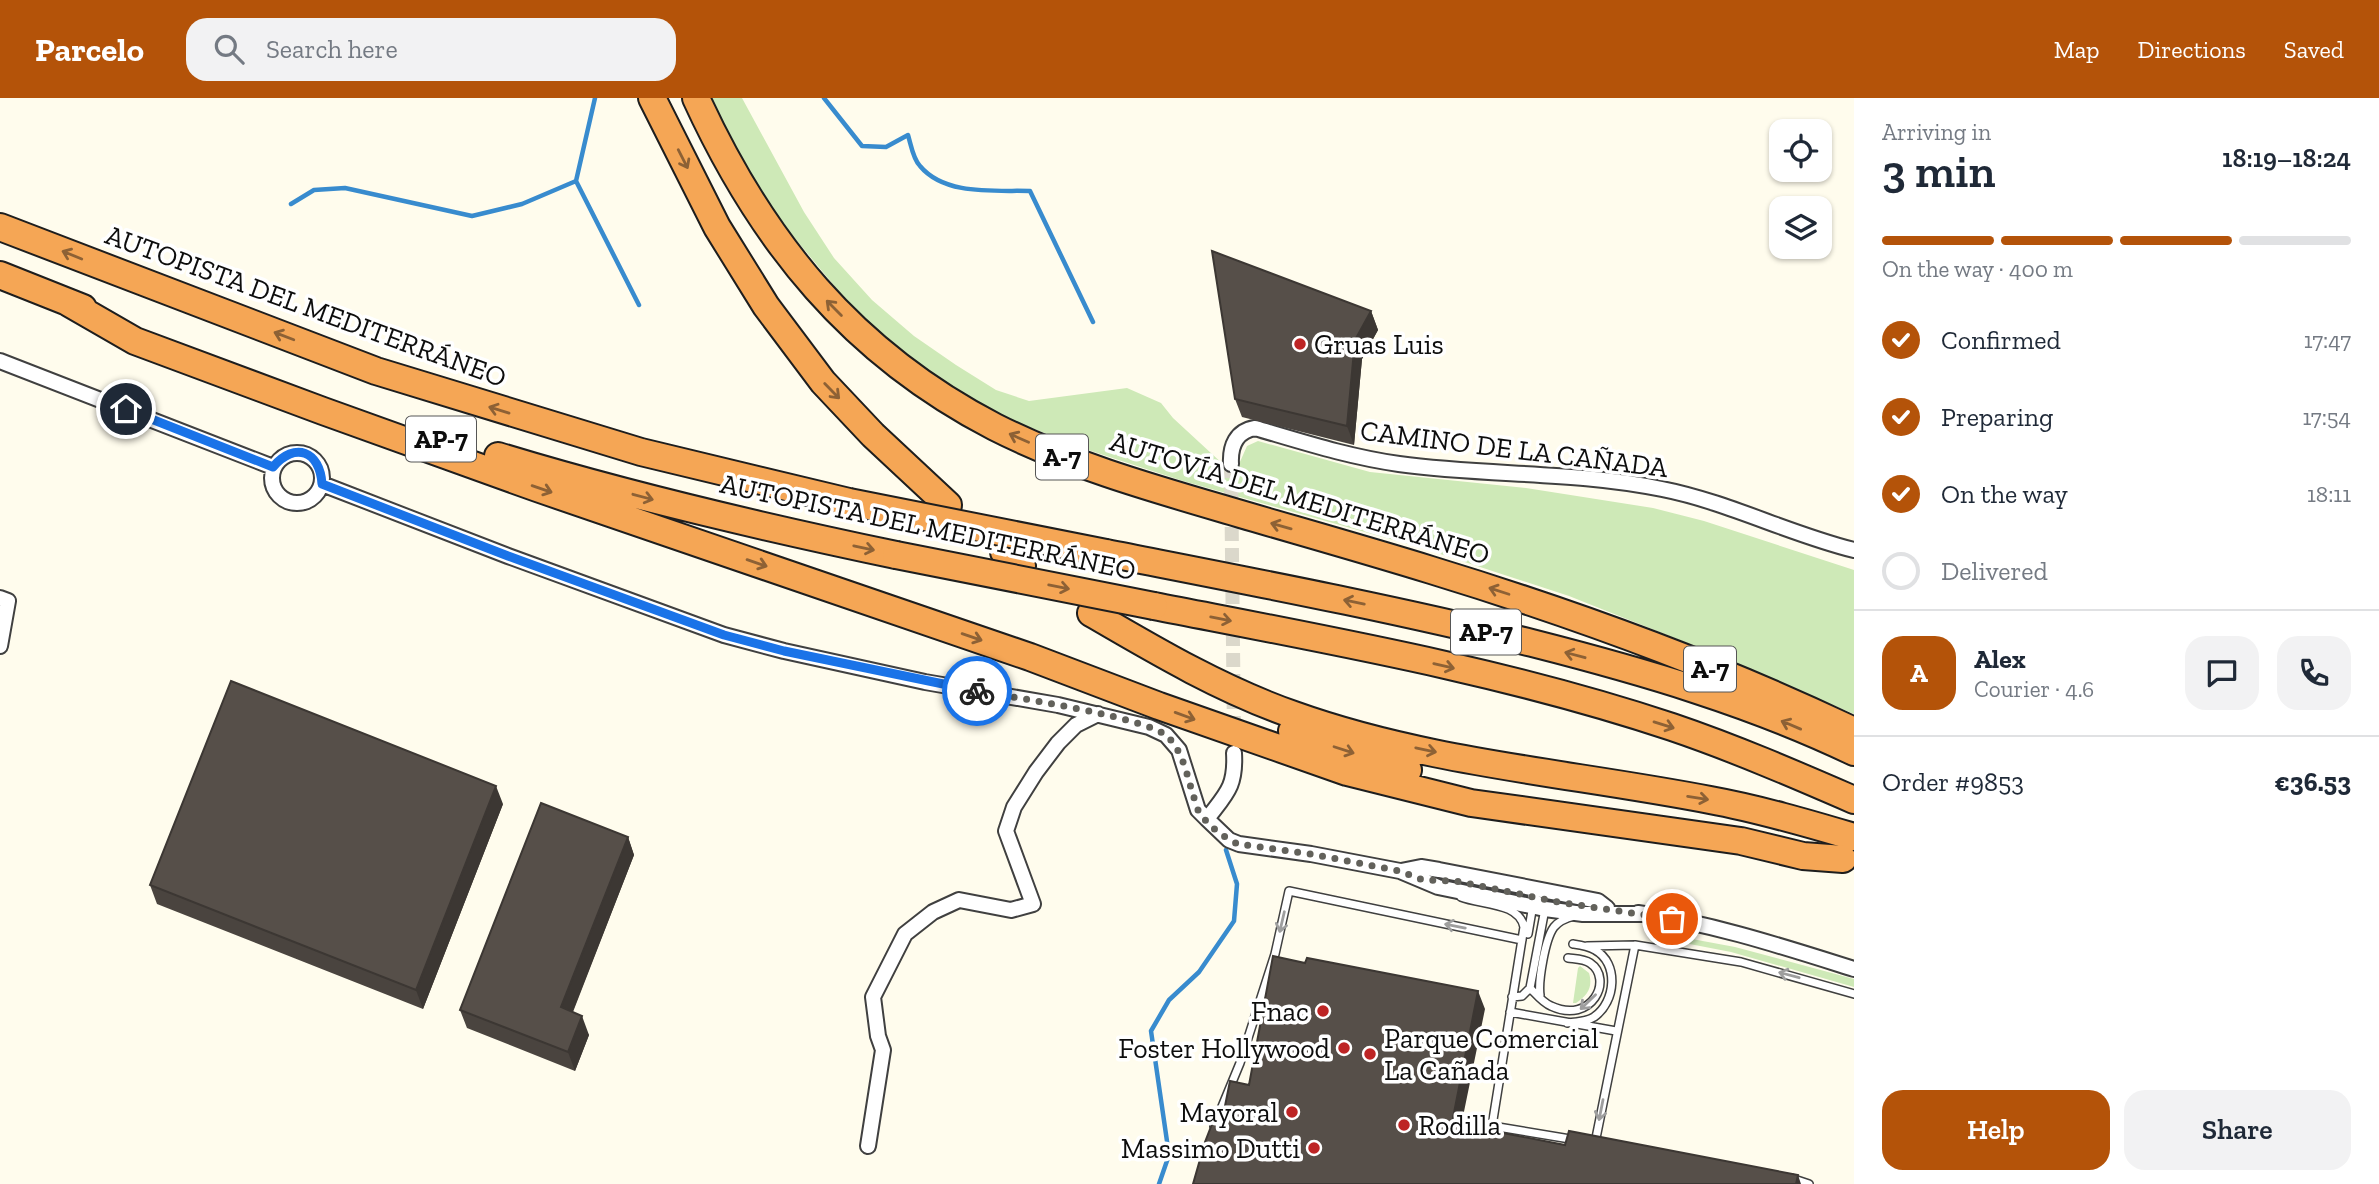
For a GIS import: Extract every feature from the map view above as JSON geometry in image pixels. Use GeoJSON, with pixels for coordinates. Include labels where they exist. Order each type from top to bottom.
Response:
{"type":"FeatureCollection","features":[{"type":"Feature","properties":{"kind":"highway"},"geometry":{"type":"LineString","coordinates":[[652,98],[717,227],[766,306],[824,382],[873,435],[948,505]]}},
{"type":"Feature","properties":{"kind":"highway","name":"AUTOVÍA DEL MEDITERRÁNEO"},"geometry":{"type":"LineString","coordinates":[[696,98],[763,222],[793,262],[831,305],[909,374],[994,426],[1055,454],[1162,491],[1564,612],[1696,663],[1854,731]]}},
{"type":"Feature","properties":{"kind":"highway","name":"AUTOPISTA DEL MEDITERRÁNEO"},"geometry":{"type":"LineString","coordinates":[[0,227],[376,371],[641,452],[849,502],[1292,589],[1473,628],[1697,690],[1777,719],[1854,752]]}},
{"type":"Feature","properties":{"kind":"highway","name":"AUTOPISTA DEL MEDITERRÁNEO"},"geometry":{"type":"LineString","coordinates":[[0,275],[257,374],[446,441],[556,474],[780,531],[1312,637],[1573,697],[1672,727],[1854,800]]}},
{"type":"Feature","properties":{"kind":"highway"},"geometry":{"type":"LineString","coordinates":[[69,303],[135,341],[310,407],[1030,657],[1347,772],[1471,803],[1741,841],[1802,856],[1850,853]]}},
{"type":"Feature","properties":{"kind":"highway"},"geometry":{"type":"LineString","coordinates":[[1091,613],[1217,683],[1294,715],[1376,740],[1554,775],[1711,800],[1850,853]]}},
{"type":"Feature","properties":{"kind":"street"},"geometry":{"type":"LineString","coordinates":[[0,361],[273,467]]}},
{"type":"Feature","properties":{"kind":"street","name":"CAMINO DE LA CAÑADA"},"geometry":{"type":"LineString","coordinates":[[1231,464],[1230,453],[1236,438],[1244,431],[1255,428],[1333,452],[1401,464],[1588,478],[1662,488],[1854,550]]}},
{"type":"Feature","properties":{"kind":"street"},"geometry":{"type":"LineString","coordinates":[[292,452],[304,453],[314,459],[321,469],[322,484],[310,500],[299,503],[285,500],[276,493],[271,481],[273,467],[282,456],[292,452]]}},
{"type":"Feature","properties":{"kind":"street"},"geometry":{"type":"LineString","coordinates":[[322,484],[521,561],[724,635],[925,682],[1098,714],[1149,727],[1166,735],[1178,750],[1198,810],[1229,840],[1238,844],[1311,854],[1400,871],[1438,887],[1646,914],[1767,943],[1854,969]]}},
{"type":"Feature","properties":{"kind":"street"},"geometry":{"type":"LineString","coordinates":[[0,598],[8,601],[0,646]]}},
{"type":"Feature","properties":{"kind":"street"},"geometry":{"type":"LineString","coordinates":[[869,1146],[883,1050],[878,1036],[873,997],[905,934],[933,912],[959,900],[1011,910],[1033,904],[1006,831],[1014,807],[1058,743],[1076,724],[1098,714]]}},
{"type":"Feature","properties":{"kind":"street"},"geometry":{"type":"LineString","coordinates":[[1207,819],[1230,788],[1235,773],[1234,753]]}},
{"type":"Feature","properties":{"kind":"street"},"geometry":{"type":"LineString","coordinates":[[1400,871],[1421,867],[1439,870],[1598,901],[1607,908]]}},
{"type":"Feature","properties":{"kind":"street"},"geometry":{"type":"LineString","coordinates":[[1423,880],[1456,881],[1583,914],[1646,914]]}},
{"type":"Feature","properties":{"kind":"lane"},"geometry":{"type":"LineString","coordinates":[[1438,887],[1469,901],[1516,912],[1524,923],[1492,1126],[1607,1145]]}},
{"type":"Feature","properties":{"kind":"lane"},"geometry":{"type":"LineString","coordinates":[[1212,1132],[1240,1063],[1275,954],[1289,891],[1522,940]]}},
{"type":"Feature","properties":{"kind":"lane"},"geometry":{"type":"LineString","coordinates":[[1522,940],[1528,933],[1539,902]]}},
{"type":"Feature","properties":{"kind":"lane"},"geometry":{"type":"LineString","coordinates":[[1512,997],[1522,996],[1530,988],[1539,902]]}},
{"type":"Feature","properties":{"kind":"lane"},"geometry":{"type":"LineString","coordinates":[[1540,995],[1539,988],[1550,934],[1556,925],[1568,917],[1583,914]]}},
{"type":"Feature","properties":{"kind":"lane"},"geometry":{"type":"LineString","coordinates":[[1567,1023],[1594,1017],[1603,1009],[1612,985],[1611,971],[1606,960],[1595,950],[1573,944]]}},
{"type":"Feature","properties":{"kind":"lane"},"geometry":{"type":"LineString","coordinates":[[1583,946],[1635,944],[1741,962],[1854,994]]}},
{"type":"Feature","properties":{"kind":"lane"},"geometry":{"type":"LineString","coordinates":[[1595,1143],[1635,944]]}},
{"type":"Feature","properties":{"kind":"lane"},"geometry":{"type":"LineString","coordinates":[[1534,968],[1545,957]]}},
{"type":"Feature","properties":{"kind":"lane"},"geometry":{"type":"LineString","coordinates":[[1530,988],[1551,1006],[1575,1011],[1586,1007],[1594,1000],[1599,985],[1596,971],[1589,963],[1568,958]]}},
{"type":"Feature","properties":{"kind":"lane"},"geometry":{"type":"LineString","coordinates":[[1510,1012],[1616,1031]]}},
{"type":"Feature","properties":{"kind":"lane"},"geometry":{"type":"LineString","coordinates":[[1779,1175],[1803,1180],[1809,1184]]}},
{"type":"Feature","properties":{"kind":"green space"},"geometry":{"type":"Polygon","coordinates":[[[706,98],[742,98],[804,212],[834,258],[872,300],[914,336],[996,390],[1029,401],[1127,388],[1161,403],[1173,418],[1225,466],[1239,464],[1247,446],[1258,441],[1370,472],[1526,488],[1653,508],[1704,521],[1854,570],[1854,714],[1569,596],[1422,548],[1183,481],[1091,451],[1011,420],[956,389],[896,348],[851,306],[773,212],[706,98]]]}},
{"type":"Feature","properties":{"kind":"green space"},"geometry":{"type":"Polygon","coordinates":[[[1665,934],[1735,947],[1854,979],[1854,987],[1731,952],[1669,940],[1662,937],[1665,934]]]}},
{"type":"Feature","properties":{"kind":"green space"},"geometry":{"type":"Polygon","coordinates":[[[1580,966],[1589,973],[1590,987],[1584,997],[1573,1003],[1578,968],[1580,966]]]}},
{"type":"Feature","properties":{"kind":"building","name":"Gruas Luis"},"geometry":{"type":"Polygon","coordinates":[[[1212,251],[1371,311],[1355,340],[1347,426],[1235,399],[1212,251]]]}},
{"type":"Feature","properties":{"kind":"building"},"geometry":{"type":"Polygon","coordinates":[[[231,681],[496,786],[416,990],[150,885],[231,681]]]}},
{"type":"Feature","properties":{"kind":"building"},"geometry":{"type":"Polygon","coordinates":[[[541,803],[628,837],[561,1007],[582,1016],[568,1052],[460,1010],[541,803]]]}},
{"type":"Feature","properties":{"kind":"building","name":"Parque Comercial La Cañada"},"geometry":{"type":"Polygon","coordinates":[[[1273,956],[1305,963],[1307,958],[1478,991],[1452,1123],[1565,1145],[1569,1131],[1798,1175],[1796,1184],[1193,1184],[1214,1119],[1222,1121],[1230,1081],[1249,1085],[1273,956]]]}},
{"type":"Feature","properties":{"kind":"waterway"},"geometry":{"type":"LineString","coordinates":[[291,204],[314,190],[345,188],[472,216],[522,204],[576,181],[595,98]]}},
{"type":"Feature","properties":{"kind":"waterway"},"geometry":{"type":"LineString","coordinates":[[824,98],[862,146],[886,147],[908,135],[918,163],[930,176],[943,182],[986,191],[1030,191],[1093,322]]}},
{"type":"Feature","properties":{"kind":"waterway"},"geometry":{"type":"LineString","coordinates":[[576,181],[639,305]]}},
{"type":"Feature","properties":{"kind":"waterway"},"geometry":{"type":"LineString","coordinates":[[1159,1184],[1169,1155],[1151,1031],[1169,1000],[1199,972],[1234,921],[1237,884],[1226,850]]}},
{"type":"Feature","properties":{"kind":"tunnel"},"geometry":{"type":"LineString","coordinates":[[1231,464],[1234,736]]}},
{"type":"Feature","properties":{"kind":"way so far"},"geometry":{"type":"LineString","coordinates":[[977,691],[1098,714],[1149,727],[1166,735],[1178,750],[1198,810],[1220,833],[1238,844],[1311,854],[1400,871],[1423,880],[1456,881],[1558,902],[1672,919]]}},
{"type":"Feature","properties":{"kind":"place","name":"Gruas Luis"},"geometry":{"type":"Point","coordinates":[1300,344]}},
{"type":"Feature","properties":{"kind":"place","name":"Fnac"},"geometry":{"type":"Point","coordinates":[1323,1011]}},
{"type":"Feature","properties":{"kind":"place","name":"Foster Hollywood"},"geometry":{"type":"Point","coordinates":[1344,1048]}},
{"type":"Feature","properties":{"kind":"place","name":"Parque Comercial La Cañada"},"geometry":{"type":"Point","coordinates":[1370,1054]}},
{"type":"Feature","properties":{"kind":"place","name":"Mayoral"},"geometry":{"type":"Point","coordinates":[1292,1112]}},
{"type":"Feature","properties":{"kind":"place","name":"Rodilla"},"geometry":{"type":"Point","coordinates":[1404,1125]}},
{"type":"Feature","properties":{"kind":"place","name":"Massimo Dutti"},"geometry":{"type":"Point","coordinates":[1314,1148]}},
{"type":"Feature","properties":{"kind":"route"},"geometry":{"type":"LineString","coordinates":[[126,409],[273,467],[282,456],[292,452],[304,453],[314,459],[321,469],[322,484],[724,635],[784,651],[977,691]]}}]}
